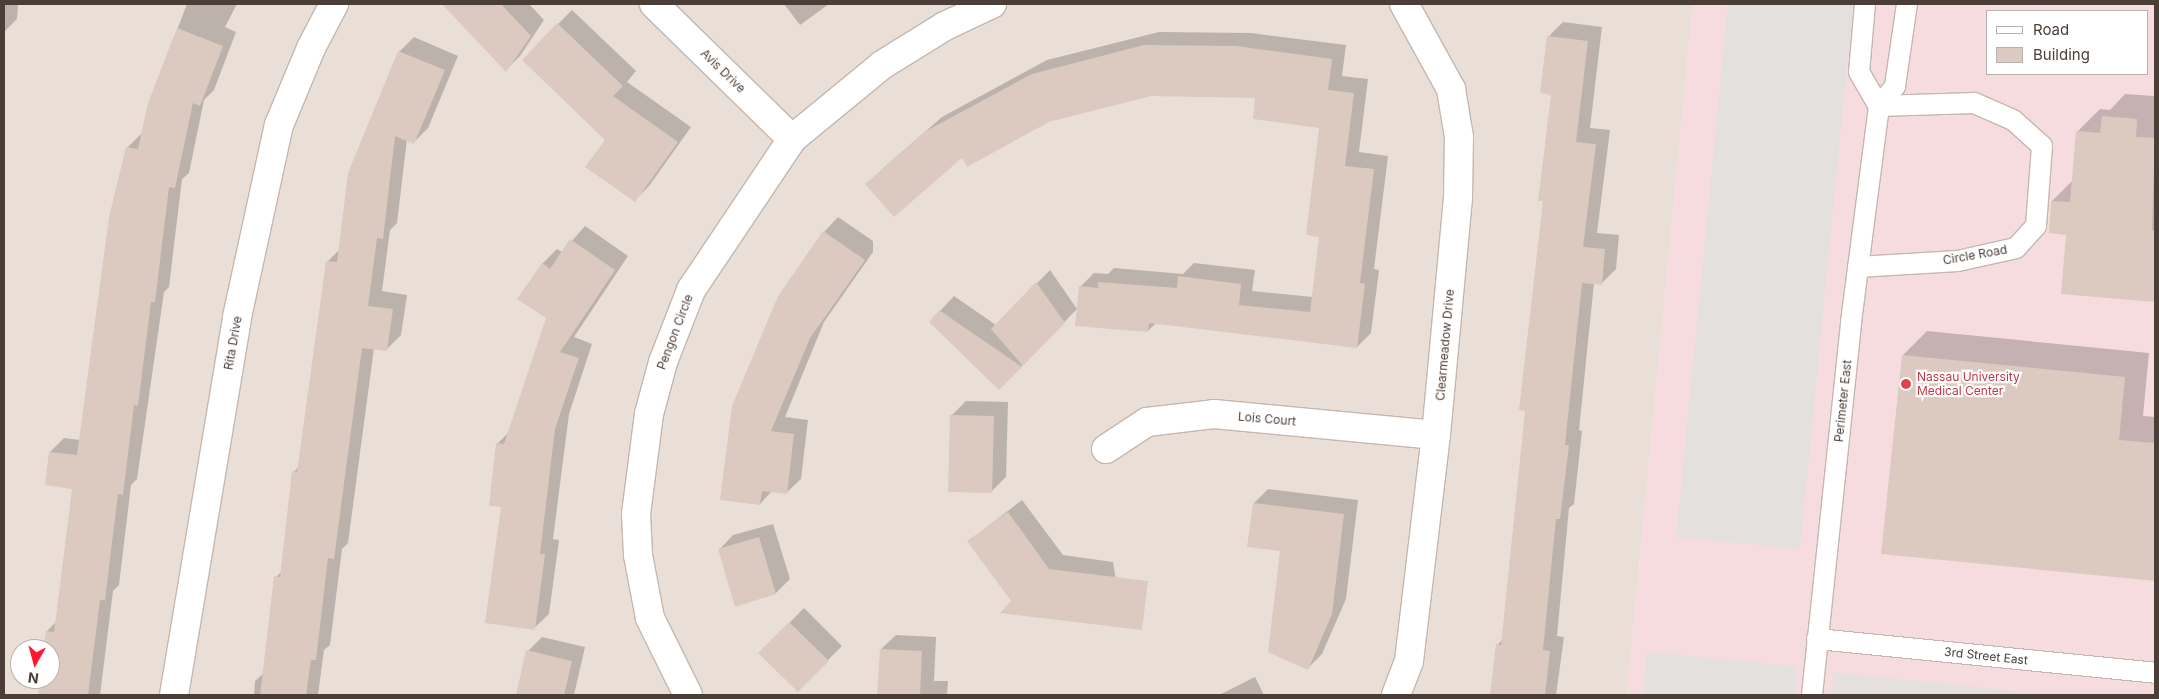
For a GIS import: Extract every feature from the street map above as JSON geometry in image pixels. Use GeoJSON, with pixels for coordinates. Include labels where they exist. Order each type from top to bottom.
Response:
{"type":"FeatureCollection","features":[{"type":"Feature","properties":{"kind":"street","name":"Rita Drive"},"geometry":{"type":"LineString","coordinates":[[174,695],[237,317],[278,125],[311,48],[334,4]]}},
{"type":"Feature","properties":{"kind":"street","name":"Avis Drive"},"geometry":{"type":"LineString","coordinates":[[654,4],[792,139]]}},
{"type":"Feature","properties":{"kind":"street","name":"Pengon Circle"},"geometry":{"type":"LineString","coordinates":[[688,695],[650,618],[638,555],[636,514],[649,414],[662,362],[691,290],[792,139],[882,65],[945,26],[992,4]]}},
{"type":"Feature","properties":{"kind":"street","name":"Clearmeadow Drive"},"geometry":{"type":"LineString","coordinates":[[1396,695],[1409,661],[1436,435],[1458,198],[1459,137],[1452,89],[1404,4]]}},
{"type":"Feature","properties":{"kind":"street","name":"Lois Court"},"geometry":{"type":"LineString","coordinates":[[1106,449],[1147,422],[1214,414],[1436,435]]}},
{"type":"Feature","properties":{"kind":"lane"},"geometry":{"type":"LineString","coordinates":[[1865,4],[1859,72],[1879,106],[1895,86],[1907,4]]}},
{"type":"Feature","properties":{"kind":"lane","name":"Circle Road"},"geometry":{"type":"LineString","coordinates":[[1858,266],[1958,261],[2016,248],[2036,226],[2042,146],[2013,120],[1974,103],[1879,106]]}},
{"type":"Feature","properties":{"kind":"lane","name":"Perimeter East"},"geometry":{"type":"LineString","coordinates":[[1812,695],[1858,266],[1879,106]]}},
{"type":"Feature","properties":{"kind":"lane","name":"3rd Street East"},"geometry":{"type":"LineString","coordinates":[[1817,639],[2155,673]]}},
{"type":"Feature","properties":{"kind":"shaded area"},"geometry":{"type":"Polygon","coordinates":[[[4,4],[1693,4],[1627,695],[4,695],[4,4]]]}},
{"type":"Feature","properties":{"kind":"shaded area","name":"Nassau University Medical Center"},"geometry":{"type":"Polygon","coordinates":[[[1693,4],[2155,4],[2155,695],[1627,695],[1693,4]]]}},
{"type":"Feature","properties":{"kind":"shaded area"},"geometry":{"type":"Polygon","coordinates":[[[1728,4],[1853,4],[1800,549],[1676,537],[1728,4]]]}},
{"type":"Feature","properties":{"kind":"shaded area"},"geometry":{"type":"Polygon","coordinates":[[[1647,652],[1797,666],[1795,695],[1643,695],[1647,652]]]}},
{"type":"Feature","properties":{"kind":"shaded area"},"geometry":{"type":"Polygon","coordinates":[[[1833,672],[2052,695],[1831,695],[1833,672]]]}},
{"type":"Feature","properties":{"kind":"building"},"geometry":{"type":"Polygon","coordinates":[[[442,4],[501,4],[531,36],[506,72],[442,4]]]}},
{"type":"Feature","properties":{"kind":"building"},"geometry":{"type":"Polygon","coordinates":[[[557,23],[623,86],[613,96],[678,142],[635,202],[585,167],[605,140],[522,60],[557,23]]]}},
{"type":"Feature","properties":{"kind":"building"},"geometry":{"type":"Polygon","coordinates":[[[177,28],[223,46],[200,106],[193,103],[175,188],[169,187],[155,302],[151,302],[138,406],[134,405],[123,495],[118,494],[105,600],[100,600],[88,695],[38,695],[39,689],[60,689],[60,639],[45,639],[46,631],[54,632],[72,489],[45,485],[49,452],[77,455],[109,217],[126,147],[138,149],[148,103],[177,28]]]}},
{"type":"Feature","properties":{"kind":"building"},"geometry":{"type":"Polygon","coordinates":[[[1547,36],[1588,41],[1576,142],[1596,144],[1583,247],[1605,249],[1602,285],[1582,283],[1565,445],[1569,445],[1560,519],[1556,519],[1543,650],[1550,651],[1545,695],[1490,695],[1496,644],[1501,645],[1525,411],[1519,410],[1543,201],[1538,201],[1551,95],[1540,93],[1547,36]]]}},
{"type":"Feature","properties":{"kind":"building"},"geometry":{"type":"Polygon","coordinates":[[[1144,45],[1236,46],[1332,59],[1328,90],[1354,93],[1345,166],[1374,169],[1360,283],[1365,284],[1357,348],[1149,323],[1148,332],[1075,326],[1079,286],[1098,288],[1098,282],[1177,288],[1178,276],[1241,284],[1239,305],[1310,312],[1319,237],[1306,235],[1319,128],[1253,119],[1255,98],[1151,96],[1049,122],[967,167],[962,158],[894,217],[865,184],[926,131],[1032,74],[1144,45]]]}},
{"type":"Feature","properties":{"kind":"building"},"geometry":{"type":"Polygon","coordinates":[[[398,51],[445,70],[414,144],[395,136],[383,239],[377,238],[368,306],[393,309],[387,351],[362,348],[334,559],[328,558],[316,660],[311,660],[306,695],[260,695],[274,576],[280,577],[292,471],[297,472],[326,261],[337,262],[348,173],[398,51]]]}},
{"type":"Feature","properties":{"kind":"building"},"geometry":{"type":"Polygon","coordinates":[[[2102,116],[2137,119],[2136,137],[2155,138],[2152,230],[2155,231],[2155,302],[2061,294],[2066,235],[2049,233],[2051,201],[2070,202],[2076,131],[2100,133],[2102,116]]]}},
{"type":"Feature","properties":{"kind":"building"},"geometry":{"type":"Polygon","coordinates":[[[823,231],[865,260],[810,338],[771,431],[794,434],[787,494],[762,491],[760,505],[720,500],[732,406],[778,296],[823,231]]]}},
{"type":"Feature","properties":{"kind":"building"},"geometry":{"type":"Polygon","coordinates":[[[570,239],[615,270],[560,352],[579,358],[555,429],[540,554],[545,554],[535,630],[485,623],[501,507],[489,506],[496,443],[504,444],[546,318],[517,299],[542,263],[550,269],[570,239]]]}},
{"type":"Feature","properties":{"kind":"building"},"geometry":{"type":"Polygon","coordinates":[[[1036,282],[1065,323],[1023,366],[991,329],[1036,282]]]}},
{"type":"Feature","properties":{"kind":"building"},"geometry":{"type":"Polygon","coordinates":[[[939,310],[1022,367],[999,390],[929,322],[939,310]]]}},
{"type":"Feature","properties":{"kind":"building"},"geometry":{"type":"Polygon","coordinates":[[[1902,355],[2125,377],[2119,440],[2155,443],[2155,581],[1881,554],[1902,355]]]}},
{"type":"Feature","properties":{"kind":"building"},"geometry":{"type":"Polygon","coordinates":[[[950,415],[994,416],[992,493],[948,492],[950,415]]]}},
{"type":"Feature","properties":{"kind":"building"},"geometry":{"type":"Polygon","coordinates":[[[1253,503],[1344,514],[1332,614],[1308,670],[1268,652],[1280,551],[1247,547],[1253,503]]]}},
{"type":"Feature","properties":{"kind":"building"},"geometry":{"type":"Polygon","coordinates":[[[1008,512],[1049,569],[1148,581],[1142,630],[1000,613],[1011,601],[967,541],[1008,512]]]}},
{"type":"Feature","properties":{"kind":"building"},"geometry":{"type":"Polygon","coordinates":[[[759,537],[776,594],[735,607],[718,549],[759,537]]]}},
{"type":"Feature","properties":{"kind":"building"},"geometry":{"type":"Polygon","coordinates":[[[789,622],[829,661],[798,692],[758,653],[789,622]]]}},
{"type":"Feature","properties":{"kind":"building"},"geometry":{"type":"Polygon","coordinates":[[[880,649],[922,651],[920,695],[877,695],[880,649]]]}},
{"type":"Feature","properties":{"kind":"building"},"geometry":{"type":"Polygon","coordinates":[[[526,650],[572,661],[564,695],[516,695],[526,650]]]}},
{"type":"Feature","properties":{"kind":"place","name":"Nassau University Medical Center"},"geometry":{"type":"Point","coordinates":[1906,384]}}]}
